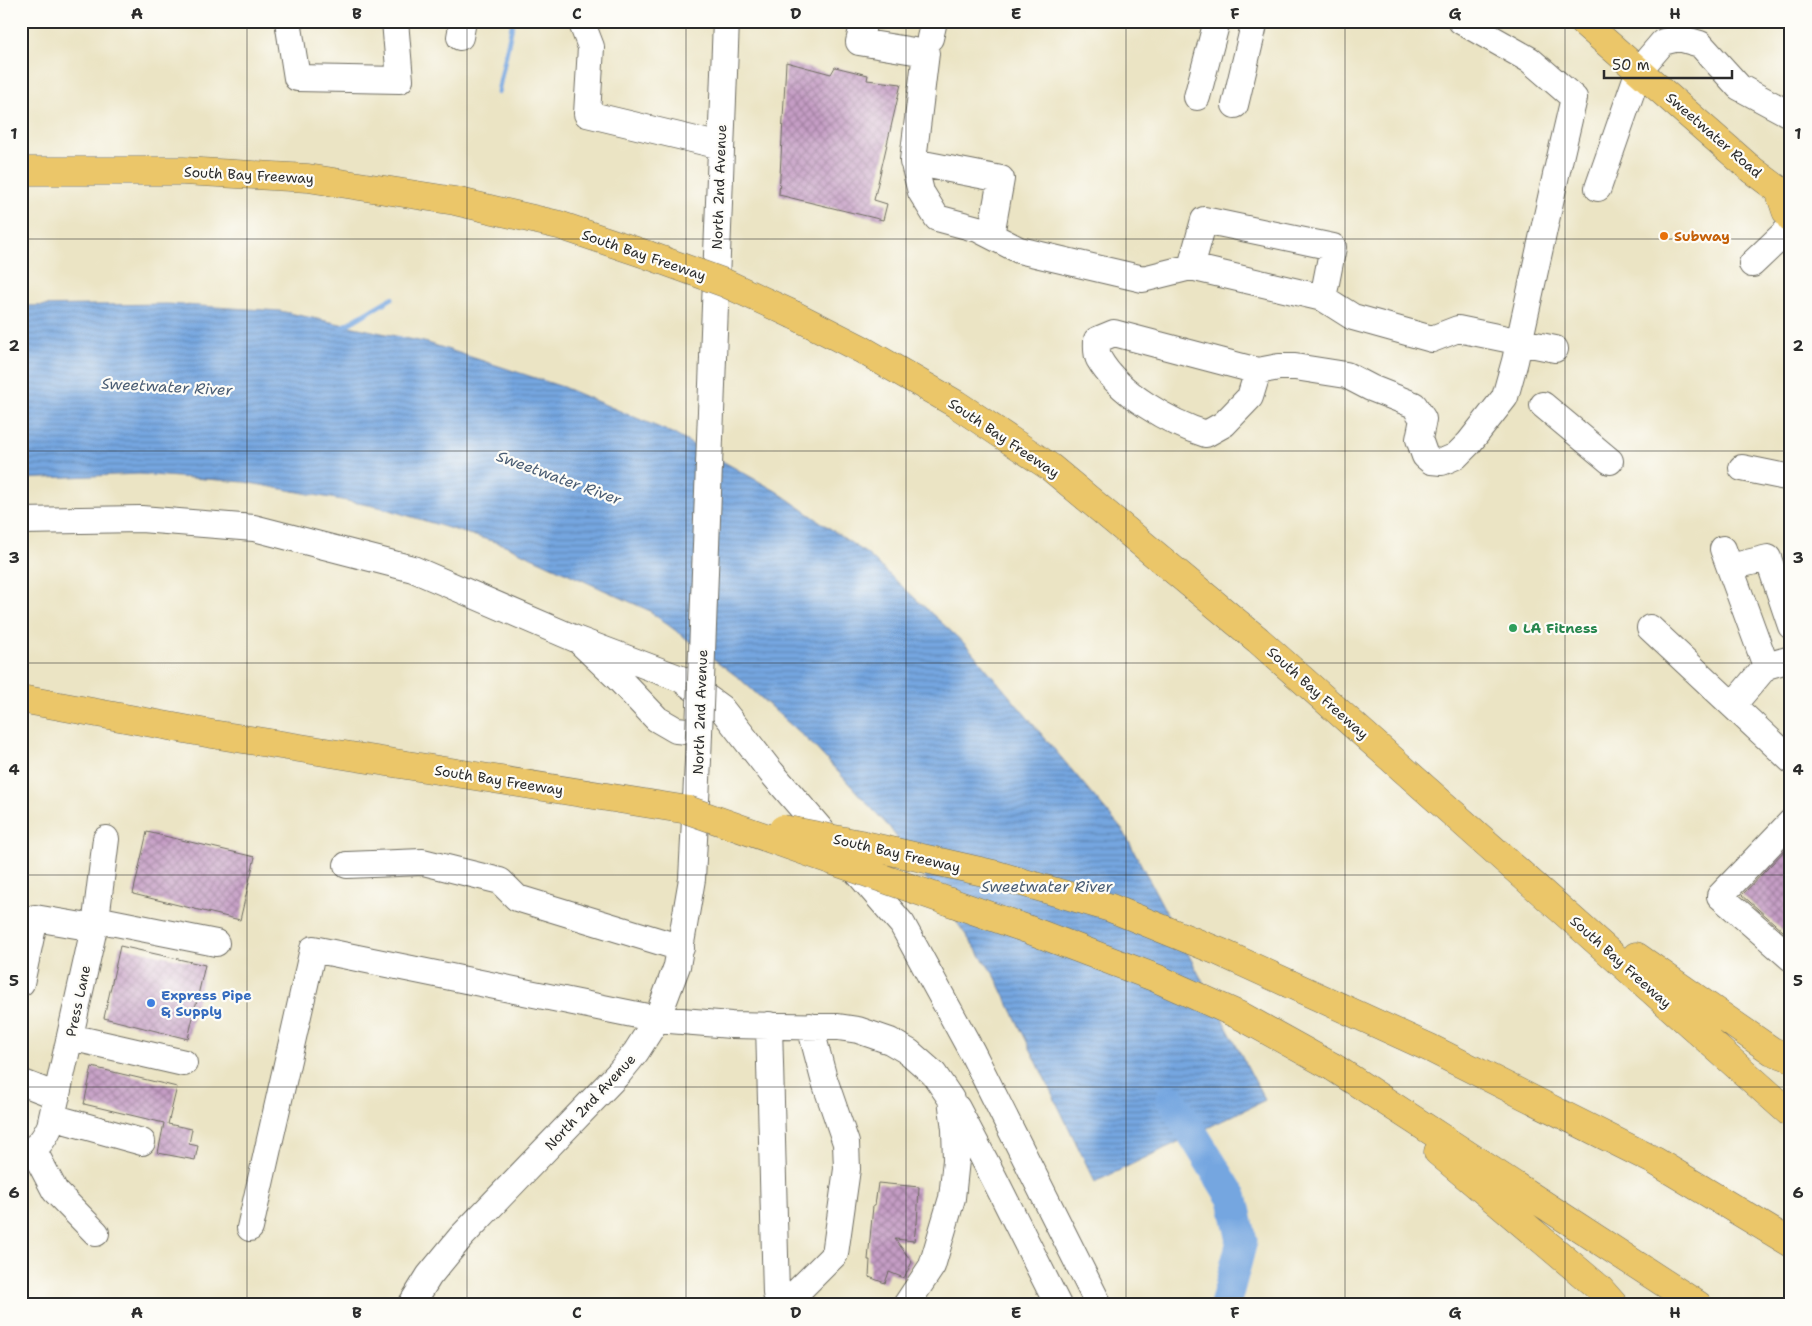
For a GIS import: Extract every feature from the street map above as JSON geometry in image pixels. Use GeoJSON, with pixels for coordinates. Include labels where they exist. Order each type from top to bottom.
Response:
{"type":"FeatureCollection","features":[{"type":"Feature","properties":{"kind":"main road","name":"Sweetwater Road"},"geometry":{"type":"LineString","coordinates":[[1582,21],[1752,170],[1785,192],[1786,211],[1791,218]]}},
{"type":"Feature","properties":{"kind":"main road","name":"South Bay Freeway"},"geometry":{"type":"LineString","coordinates":[[21,171],[183,171],[308,178],[455,201],[559,225],[648,255],[724,283],[794,315],[861,349],[956,404],[1050,467],[1258,640],[1791,1114]]}},
{"type":"Feature","properties":{"kind":"main road","name":"South Bay Freeway"},"geometry":{"type":"LineString","coordinates":[[21,699],[212,734],[688,810],[869,846],[997,875],[1111,908],[1220,952],[1430,1048],[1647,1156],[1791,1242]]}},
{"type":"Feature","properties":{"kind":"main road"},"geometry":{"type":"LineString","coordinates":[[688,810],[970,909],[1156,978],[1243,1017],[1333,1067],[1698,1305]]}},
{"type":"Feature","properties":{"kind":"main road"},"geometry":{"type":"LineString","coordinates":[[1535,886],[1772,1051],[1791,1058]]}},
{"type":"Feature","properties":{"kind":"main road"},"geometry":{"type":"LineString","coordinates":[[1376,1095],[1466,1177],[1599,1288],[1614,1305]]}},
{"type":"Feature","properties":{"kind":"street"},"geometry":{"type":"LineString","coordinates":[[288,21],[297,78],[400,80],[394,21]]}},
{"type":"Feature","properties":{"kind":"street"},"geometry":{"type":"LineString","coordinates":[[581,21],[591,47],[587,114],[720,146]]}},
{"type":"Feature","properties":{"kind":"street","name":"North 2nd Avenue"},"geometry":{"type":"LineString","coordinates":[[411,1305],[429,1276],[461,1237],[620,1073],[636,1052],[657,1019],[671,985],[681,948],[692,879],[698,760],[726,21]]}},
{"type":"Feature","properties":{"kind":"street"},"geometry":{"type":"LineString","coordinates":[[864,21],[859,42],[926,53],[913,162],[921,192],[937,218],[978,229],[1019,250],[1143,280],[1191,267],[1324,298],[1353,317],[1432,339],[1458,329],[1555,349]]}},
{"type":"Feature","properties":{"kind":"street"},"geometry":{"type":"LineString","coordinates":[[1198,97],[1217,21]]}},
{"type":"Feature","properties":{"kind":"street"},"geometry":{"type":"LineString","coordinates":[[1235,105],[1255,21]]}},
{"type":"Feature","properties":{"kind":"street"},"geometry":{"type":"LineString","coordinates":[[1258,370],[1250,397],[1224,424],[1206,434],[1190,429],[1151,408],[1116,380],[1098,357],[1097,340],[1114,333],[1258,370],[1296,367],[1346,375],[1370,388],[1414,405],[1423,419],[1420,439],[1425,456],[1431,461],[1442,462],[1456,456],[1469,443],[1504,397],[1574,98],[1530,60],[1461,21]]}},
{"type":"Feature","properties":{"kind":"street"},"geometry":{"type":"LineString","coordinates":[[1598,188],[1639,70],[1663,42],[1679,38],[1700,44],[1739,87],[1791,115]]}},
{"type":"Feature","properties":{"kind":"street"},"geometry":{"type":"LineString","coordinates":[[913,162],[1001,180],[991,235]]}},
{"type":"Feature","properties":{"kind":"street"},"geometry":{"type":"LineString","coordinates":[[1191,267],[1204,220],[1333,247],[1324,298]]}},
{"type":"Feature","properties":{"kind":"street"},"geometry":{"type":"LineString","coordinates":[[1752,264],[1791,227]]}},
{"type":"Feature","properties":{"kind":"street"},"geometry":{"type":"LineString","coordinates":[[1543,405],[1610,461]]}},
{"type":"Feature","properties":{"kind":"street"},"geometry":{"type":"LineString","coordinates":[[1742,468],[1791,478]]}},
{"type":"Feature","properties":{"kind":"street"},"geometry":{"type":"LineString","coordinates":[[21,521],[141,519],[254,528],[413,569],[578,640],[681,679],[721,708],[771,772],[902,924],[972,1052],[1098,1305]]}},
{"type":"Feature","properties":{"kind":"street"},"geometry":{"type":"LineString","coordinates":[[1732,705],[1778,663],[1727,558],[1768,558],[1791,626]]}},
{"type":"Feature","properties":{"kind":"street"},"geometry":{"type":"LineString","coordinates":[[1650,628],[1791,760]]}},
{"type":"Feature","properties":{"kind":"street"},"geometry":{"type":"LineString","coordinates":[[578,640],[657,719],[676,730],[699,732]]}},
{"type":"Feature","properties":{"kind":"street"},"geometry":{"type":"LineString","coordinates":[[1791,822],[1720,896],[1791,958]]}},
{"type":"Feature","properties":{"kind":"street","name":"Press Lane"},"geometry":{"type":"LineString","coordinates":[[27,1151],[44,1139],[50,1126],[95,923],[106,839]]}},
{"type":"Feature","properties":{"kind":"street"},"geometry":{"type":"LineString","coordinates":[[347,865],[423,862],[432,864],[500,881],[517,898],[681,948]]}},
{"type":"Feature","properties":{"kind":"street"},"geometry":{"type":"LineString","coordinates":[[21,983],[28,916],[95,923],[216,943]]}},
{"type":"Feature","properties":{"kind":"street"},"geometry":{"type":"LineString","coordinates":[[250,1228],[313,949],[657,1019],[731,1025],[838,1027],[858,1030],[890,1041],[909,1052],[928,1068],[942,1084],[994,1178],[1058,1305]]}},
{"type":"Feature","properties":{"kind":"street"},"geometry":{"type":"LineString","coordinates":[[769,1025],[776,1294],[791,1298],[834,1254],[847,1169],[846,1143],[824,1079],[810,1026]]}},
{"type":"Feature","properties":{"kind":"street"},"geometry":{"type":"LineString","coordinates":[[70,1037],[184,1063]]}},
{"type":"Feature","properties":{"kind":"street"},"geometry":{"type":"LineString","coordinates":[[21,1082],[54,1107],[142,1142]]}},
{"type":"Feature","properties":{"kind":"street"},"geometry":{"type":"LineString","coordinates":[[906,1305],[932,1266],[952,1198],[956,1160],[955,1129],[951,1099]]}},
{"type":"Feature","properties":{"kind":"street"},"geometry":{"type":"LineString","coordinates":[[27,1151],[55,1191],[96,1233]]}},
{"type":"Feature","properties":{"kind":"water","name":"Sweetwater River"},"geometry":{"type":"Polygon","coordinates":[[[167,304],[280,311],[428,343],[563,387],[672,433],[776,491],[867,554],[968,647],[1124,832],[1265,1100],[1095,1182],[995,976],[890,828],[814,746],[739,678],[648,610],[505,545],[379,507],[245,482],[139,474],[21,479],[21,306],[167,304]]]}},
{"type":"Feature","properties":{"kind":"building"},"geometry":{"type":"Polygon","coordinates":[[[786,62],[831,74],[835,67],[868,75],[867,80],[901,84],[874,200],[887,204],[883,220],[779,195],[786,62]]]}},
{"type":"Feature","properties":{"kind":"building"},"geometry":{"type":"Polygon","coordinates":[[[147,832],[255,857],[240,920],[133,894],[147,832]]]}},
{"type":"Feature","properties":{"kind":"building"},"geometry":{"type":"Polygon","coordinates":[[[1791,844],[1791,938],[1742,895],[1791,844]]]}},
{"type":"Feature","properties":{"kind":"building","name":"Express Pipe & Supply"},"geometry":{"type":"Polygon","coordinates":[[[120,946],[205,965],[188,1039],[104,1018],[120,946]]]}},
{"type":"Feature","properties":{"kind":"building"},"geometry":{"type":"Polygon","coordinates":[[[92,1067],[177,1087],[168,1124],[192,1129],[189,1144],[198,1146],[195,1160],[158,1153],[164,1123],[84,1104],[92,1067]]]}},
{"type":"Feature","properties":{"kind":"building"},"geometry":{"type":"Polygon","coordinates":[[[878,1183],[919,1187],[914,1241],[895,1239],[912,1262],[904,1278],[889,1272],[885,1283],[869,1277],[870,1260],[868,1260],[873,1206],[875,1206],[878,1183]]]}},
{"type":"Feature","properties":{"kind":"waterway"},"geometry":{"type":"LineString","coordinates":[[498,92],[513,21]]}},
{"type":"Feature","properties":{"kind":"waterway"},"geometry":{"type":"LineString","coordinates":[[341,328],[392,298]]}},
{"type":"Feature","properties":{"kind":"waterway","name":"Sweetwater River"},"geometry":{"type":"LineString","coordinates":[[1171,1099],[1233,1199],[1242,1241],[1225,1305]]}},
{"type":"Feature","properties":{"kind":"place","name":"Subway"},"geometry":{"type":"Point","coordinates":[1664,236]}},
{"type":"Feature","properties":{"kind":"place","name":"LA Fitness"},"geometry":{"type":"Point","coordinates":[1513,628]}},
{"type":"Feature","properties":{"kind":"place","name":"Express Pipe & Supply"},"geometry":{"type":"Point","coordinates":[151,1003]}}]}
